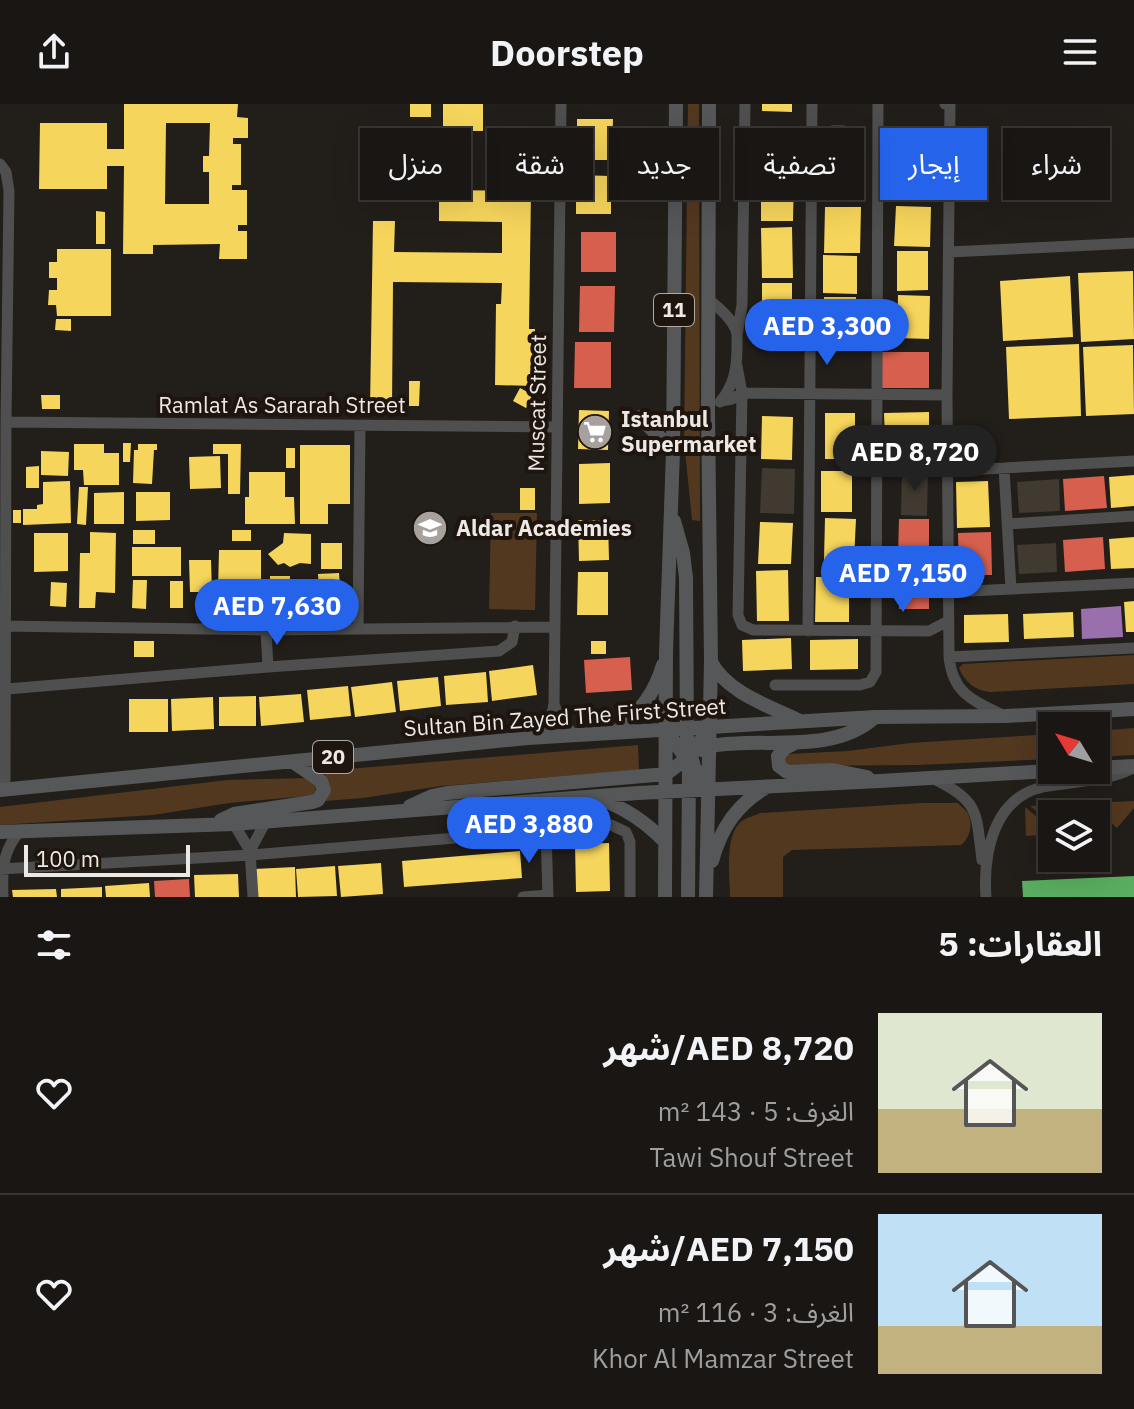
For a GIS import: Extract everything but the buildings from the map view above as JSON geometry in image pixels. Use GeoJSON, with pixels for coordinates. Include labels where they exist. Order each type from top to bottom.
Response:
{"type":"FeatureCollection","features":[{"type":"Feature","properties":{"kind":"main road","name":"11"},"geometry":{"type":"LineString","coordinates":[[676,104],[676,128]]}},
{"type":"Feature","properties":{"kind":"main road","name":"11"},"geometry":{"type":"LineString","coordinates":[[706,897],[711,662],[709,104]]}},
{"type":"Feature","properties":{"kind":"main road","name":"11"},"geometry":{"type":"LineString","coordinates":[[665,897],[666,653],[673,451],[676,200]]}},
{"type":"Feature","properties":{"kind":"main road"},"geometry":{"type":"LineString","coordinates":[[640,417],[673,451]]}},
{"type":"Feature","properties":{"kind":"main road"},"geometry":{"type":"LineString","coordinates":[[670,515],[679,535],[686,578],[686,729],[690,781],[688,897]]}},
{"type":"Feature","properties":{"kind":"main road"},"geometry":{"type":"LineString","coordinates":[[616,733],[634,716],[653,690],[666,653]]}},
{"type":"Feature","properties":{"kind":"main road"},"geometry":{"type":"LineString","coordinates":[[711,662],[730,686],[802,722]]}},
{"type":"Feature","properties":{"kind":"main road","name":"Sultan Bin Zayed The First Street"},"geometry":{"type":"LineString","coordinates":[[3,790],[528,738],[875,717],[1006,716],[1134,709]]}},
{"type":"Feature","properties":{"kind":"main road"},"geometry":{"type":"LineString","coordinates":[[404,811],[432,796],[447,793],[666,774],[709,746],[845,736],[875,717]]}},
{"type":"Feature","properties":{"kind":"main road"},"geometry":{"type":"LineString","coordinates":[[666,791],[709,728]]}},
{"type":"Feature","properties":{"kind":"main road"},"geometry":{"type":"LineString","coordinates":[[666,730],[708,789]]}},
{"type":"Feature","properties":{"kind":"main road"},"geometry":{"type":"LineString","coordinates":[[799,741],[780,751],[777,761],[783,770],[832,770],[880,781]]}},
{"type":"Feature","properties":{"kind":"main road"},"geometry":{"type":"LineString","coordinates":[[214,824],[234,814],[318,800],[324,790],[321,781],[291,761]]}},
{"type":"Feature","properties":{"kind":"main road"},"geometry":{"type":"LineString","coordinates":[[1110,768],[1134,767]]}},
{"type":"Feature","properties":{"kind":"main road"},"geometry":{"type":"LineString","coordinates":[[0,832],[234,824],[666,791],[1038,772]]}},
{"type":"Feature","properties":{"kind":"main road"},"geometry":{"type":"LineString","coordinates":[[707,881],[718,841],[732,815],[748,799],[768,786]]}},
{"type":"Feature","properties":{"kind":"main road"},"geometry":{"type":"LineString","coordinates":[[596,797],[633,815],[665,842]]}},
{"type":"Feature","properties":{"kind":"street","name":"Muscat Street"},"geometry":{"type":"LineString","coordinates":[[554,703],[561,104]]}},
{"type":"Feature","properties":{"kind":"street"},"geometry":{"type":"LineString","coordinates":[[745,104],[742,305],[737,335],[737,366],[742,393],[739,620],[753,630],[808,631],[929,631],[948,621]]}},
{"type":"Feature","properties":{"kind":"street"},"geometry":{"type":"LineString","coordinates":[[808,631],[812,104]]}},
{"type":"Feature","properties":{"kind":"street"},"geometry":{"type":"LineString","coordinates":[[775,685],[860,685],[870,682],[876,672],[878,104]]}},
{"type":"Feature","properties":{"kind":"street"},"geometry":{"type":"LineString","coordinates":[[948,104],[949,657],[953,680],[960,690],[1006,716]]}},
{"type":"Feature","properties":{"kind":"street"},"geometry":{"type":"LineString","coordinates":[[0,164],[6,172],[9,191],[3,626],[7,689],[3,790]]}},
{"type":"Feature","properties":{"kind":"street"},"geometry":{"type":"LineString","coordinates":[[949,252],[1134,243]]}},
{"type":"Feature","properties":{"kind":"street"},"geometry":{"type":"LineString","coordinates":[[708,299],[728,319],[737,335]]}},
{"type":"Feature","properties":{"kind":"street"},"geometry":{"type":"LineString","coordinates":[[708,413],[732,385],[737,366]]}},
{"type":"Feature","properties":{"kind":"street"},"geometry":{"type":"LineString","coordinates":[[721,401],[742,393],[947,395]]}},
{"type":"Feature","properties":{"kind":"street","name":"Ramlat As Sararah Street"},"geometry":{"type":"LineString","coordinates":[[6,422],[557,427]]}},
{"type":"Feature","properties":{"kind":"street"},"geometry":{"type":"LineString","coordinates":[[358,628],[360,426]]}},
{"type":"Feature","properties":{"kind":"street"},"geometry":{"type":"LineString","coordinates":[[947,471],[1134,461]]}},
{"type":"Feature","properties":{"kind":"street"},"geometry":{"type":"LineString","coordinates":[[1004,468],[1011,589]]}},
{"type":"Feature","properties":{"kind":"street"},"geometry":{"type":"LineString","coordinates":[[1007,524],[1134,516]]}},
{"type":"Feature","properties":{"kind":"street"},"geometry":{"type":"LineString","coordinates":[[949,592],[1134,583]]}},
{"type":"Feature","properties":{"kind":"street"},"geometry":{"type":"LineString","coordinates":[[3,626],[266,630],[555,627]]}},
{"type":"Feature","properties":{"kind":"street"},"geometry":{"type":"LineString","coordinates":[[7,689],[499,651],[512,642],[515,626]]}},
{"type":"Feature","properties":{"kind":"street"},"geometry":{"type":"LineString","coordinates":[[266,630],[268,667]]}},
{"type":"Feature","properties":{"kind":"street"},"geometry":{"type":"LineString","coordinates":[[929,631],[949,643]]}},
{"type":"Feature","properties":{"kind":"street"},"geometry":{"type":"LineString","coordinates":[[949,657],[1134,648]]}},
{"type":"Feature","properties":{"kind":"street"},"geometry":{"type":"LineString","coordinates":[[554,703],[561,722],[575,735]]}},
{"type":"Feature","properties":{"kind":"street"},"geometry":{"type":"LineString","coordinates":[[528,738],[544,728],[554,703]]}},
{"type":"Feature","properties":{"kind":"street"},"geometry":{"type":"LineString","coordinates":[[985,879],[988,846],[993,831],[1012,803],[1029,791],[1102,778],[1134,767]]}},
{"type":"Feature","properties":{"kind":"street"},"geometry":{"type":"LineString","coordinates":[[933,778],[960,793],[973,809],[980,839],[986,897]]}},
{"type":"Feature","properties":{"kind":"street"},"geometry":{"type":"LineString","coordinates":[[250,853],[266,821]]}},
{"type":"Feature","properties":{"kind":"street"},"geometry":{"type":"LineString","coordinates":[[234,824],[250,853],[253,897]]}},
{"type":"Feature","properties":{"kind":"street"},"geometry":{"type":"LineString","coordinates":[[1,869],[611,825],[626,832],[630,842],[630,897]]}},
{"type":"Feature","properties":{"kind":"street"},"geometry":{"type":"LineString","coordinates":[[3,897],[1,869],[9,845],[20,831]]}},
{"type":"Feature","properties":{"kind":"street"},"geometry":{"type":"LineString","coordinates":[[523,897],[548,896],[546,831]]}},
{"type":"Feature","properties":{"kind":"shaded area"},"geometry":{"type":"Polygon","coordinates":[[[688,104],[699,104],[699,128],[688,128],[688,104]]]}},
{"type":"Feature","properties":{"kind":"shaded area"},"geometry":{"type":"Polygon","coordinates":[[[687,200],[699,200],[700,521],[692,520],[684,441],[687,200]]]}},
{"type":"Feature","properties":{"kind":"shaded area"},"geometry":{"type":"Polygon","coordinates":[[[491,513],[537,513],[535,610],[489,609],[491,513]]]}},
{"type":"Feature","properties":{"kind":"shaded area"},"geometry":{"type":"Polygon","coordinates":[[[1134,655],[1134,684],[990,692],[971,684],[959,668],[963,664],[1134,655]]]}},
{"type":"Feature","properties":{"kind":"shaded area"},"geometry":{"type":"Polygon","coordinates":[[[1134,728],[1134,755],[1110,756],[1110,730],[1134,728]]]}},
{"type":"Feature","properties":{"kind":"shaded area"},"geometry":{"type":"Polygon","coordinates":[[[1038,735],[1038,760],[785,766],[785,755],[788,754],[848,751],[910,743],[1038,735]]]}},
{"type":"Feature","properties":{"kind":"shaded area"},"geometry":{"type":"Polygon","coordinates":[[[638,745],[639,770],[441,786],[324,801],[328,782],[323,771],[638,745]]]}},
{"type":"Feature","properties":{"kind":"shaded area"},"geometry":{"type":"Polygon","coordinates":[[[310,778],[317,786],[313,795],[308,796],[229,803],[153,815],[0,825],[0,807],[228,780],[310,778]]]}},
{"type":"Feature","properties":{"kind":"shaded area"},"geometry":{"type":"Polygon","coordinates":[[[1134,801],[1134,808],[1117,828],[1110,822],[1110,802],[1134,801]]]}},
{"type":"Feature","properties":{"kind":"shaded area"},"geometry":{"type":"Polygon","coordinates":[[[958,803],[967,812],[970,826],[961,845],[792,850],[783,857],[783,897],[730,897],[730,845],[736,827],[746,818],[760,813],[958,803]]]}},
{"type":"Feature","properties":{"kind":"shaded area"},"geometry":{"type":"Polygon","coordinates":[[[1025,807],[1038,818],[1038,835],[1026,836],[1025,807]]]}},
{"type":"Feature","properties":{"kind":"place","name":"Istanbul Supermarket"},"geometry":{"type":"Point","coordinates":[595,432]}},
{"type":"Feature","properties":{"kind":"place","name":"Aldar Academies"},"geometry":{"type":"Point","coordinates":[430,528]}}]}
